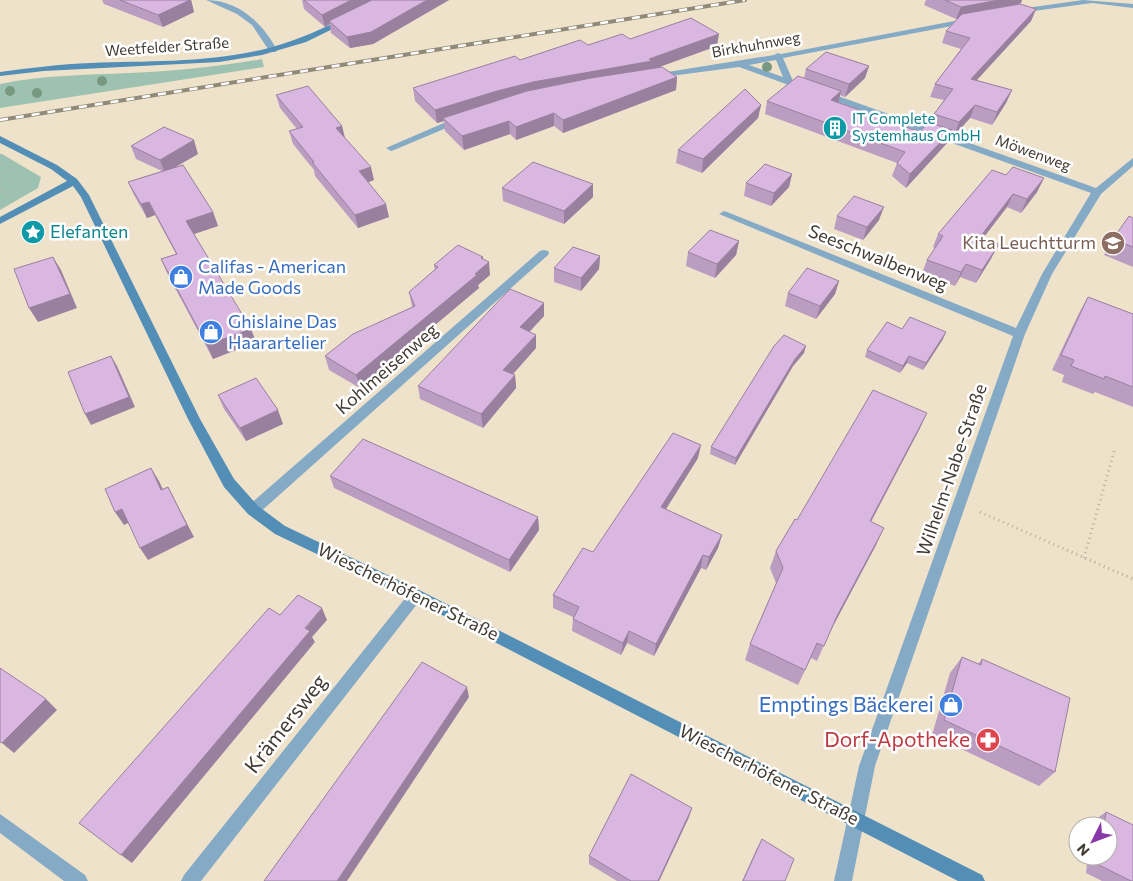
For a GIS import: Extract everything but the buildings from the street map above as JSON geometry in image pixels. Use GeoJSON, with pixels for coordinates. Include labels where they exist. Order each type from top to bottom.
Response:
{"type":"FeatureCollection","features":[{"type":"Feature","properties":{"kind":"street"},"geometry":{"type":"LineString","coordinates":[[210,0],[243,13],[254,21],[268,38],[272,50]]}},
{"type":"Feature","properties":{"kind":"street"},"geometry":{"type":"LineString","coordinates":[[1015,11],[1092,1],[1133,6]]}},
{"type":"Feature","properties":{"kind":"street","name":"Weetfelder Straße"},"geometry":{"type":"LineString","coordinates":[[0,74],[57,68],[186,64],[242,57],[310,38],[356,15]]}},
{"type":"Feature","properties":{"kind":"street","name":"Birkhuhnweg"},"geometry":{"type":"LineString","coordinates":[[644,78],[740,64],[778,55],[976,18]]}},
{"type":"Feature","properties":{"kind":"street"},"geometry":{"type":"LineString","coordinates":[[778,55],[789,82]]}},
{"type":"Feature","properties":{"kind":"street","name":"Möwenweg"},"geometry":{"type":"LineString","coordinates":[[740,64],[1097,192]]}},
{"type":"Feature","properties":{"kind":"street"},"geometry":{"type":"LineString","coordinates":[[391,148],[438,127],[465,118]]}},
{"type":"Feature","properties":{"kind":"street","name":"Wiescherhöfener Straße"},"geometry":{"type":"LineString","coordinates":[[0,139],[54,167],[74,181],[86,197],[194,419],[229,484],[253,510],[280,530],[416,595],[976,881]]}},
{"type":"Feature","properties":{"kind":"street","name":"Wilhelm-Nabe-Straße"},"geometry":{"type":"LineString","coordinates":[[843,881],[867,766],[1018,334],[1047,274],[1097,192],[1133,161]]}},
{"type":"Feature","properties":{"kind":"street"},"geometry":{"type":"LineString","coordinates":[[0,222],[74,181]]}},
{"type":"Feature","properties":{"kind":"street","name":"Seeschwalbenweg"},"geometry":{"type":"LineString","coordinates":[[724,214],[1018,334]]}},
{"type":"Feature","properties":{"kind":"street","name":"Kohlmeisenweg"},"geometry":{"type":"LineString","coordinates":[[253,510],[544,253]]}},
{"type":"Feature","properties":{"kind":"street","name":"Krämersweg"},"geometry":{"type":"LineString","coordinates":[[190,881],[416,595]]}},
{"type":"Feature","properties":{"kind":"street"},"geometry":{"type":"LineString","coordinates":[[0,822],[79,881]]}},
{"type":"Feature","properties":{"kind":"path"},"geometry":{"type":"LineString","coordinates":[[1084,558],[1115,448]]}},
{"type":"Feature","properties":{"kind":"path"},"geometry":{"type":"LineString","coordinates":[[959,503],[1133,579]]}},
{"type":"Feature","properties":{"kind":"green space"},"geometry":{"type":"Polygon","coordinates":[[[262,59],[264,67],[0,108],[0,84],[16,81],[48,77],[196,68],[262,59]]]}},
{"type":"Feature","properties":{"kind":"green space"},"geometry":{"type":"Polygon","coordinates":[[[0,154],[41,177],[38,188],[0,210],[0,154]]]}},
{"type":"Feature","properties":{"kind":"railway"},"geometry":{"type":"LineString","coordinates":[[0,120],[745,0]]}},
{"type":"Feature","properties":{"kind":"place","name":"IT Complete Systemhaus GmbH"},"geometry":{"type":"Point","coordinates":[835,128]}},
{"type":"Feature","properties":{"kind":"place","name":"Elefanten"},"geometry":{"type":"Point","coordinates":[33,232]}},
{"type":"Feature","properties":{"kind":"place","name":"Kita Leuchtturm"},"geometry":{"type":"Point","coordinates":[1113,243]}},
{"type":"Feature","properties":{"kind":"place","name":"Califas - American Made Goods"},"geometry":{"type":"Point","coordinates":[181,277]}},
{"type":"Feature","properties":{"kind":"place","name":"Ghislaine Das Haarartelier"},"geometry":{"type":"Point","coordinates":[211,332]}},
{"type":"Feature","properties":{"kind":"place","name":"Emptings Bäckerei"},"geometry":{"type":"Point","coordinates":[951,705]}},
{"type":"Feature","properties":{"kind":"place","name":"Dorf-Apotheke"},"geometry":{"type":"Point","coordinates":[988,740]}}]}
